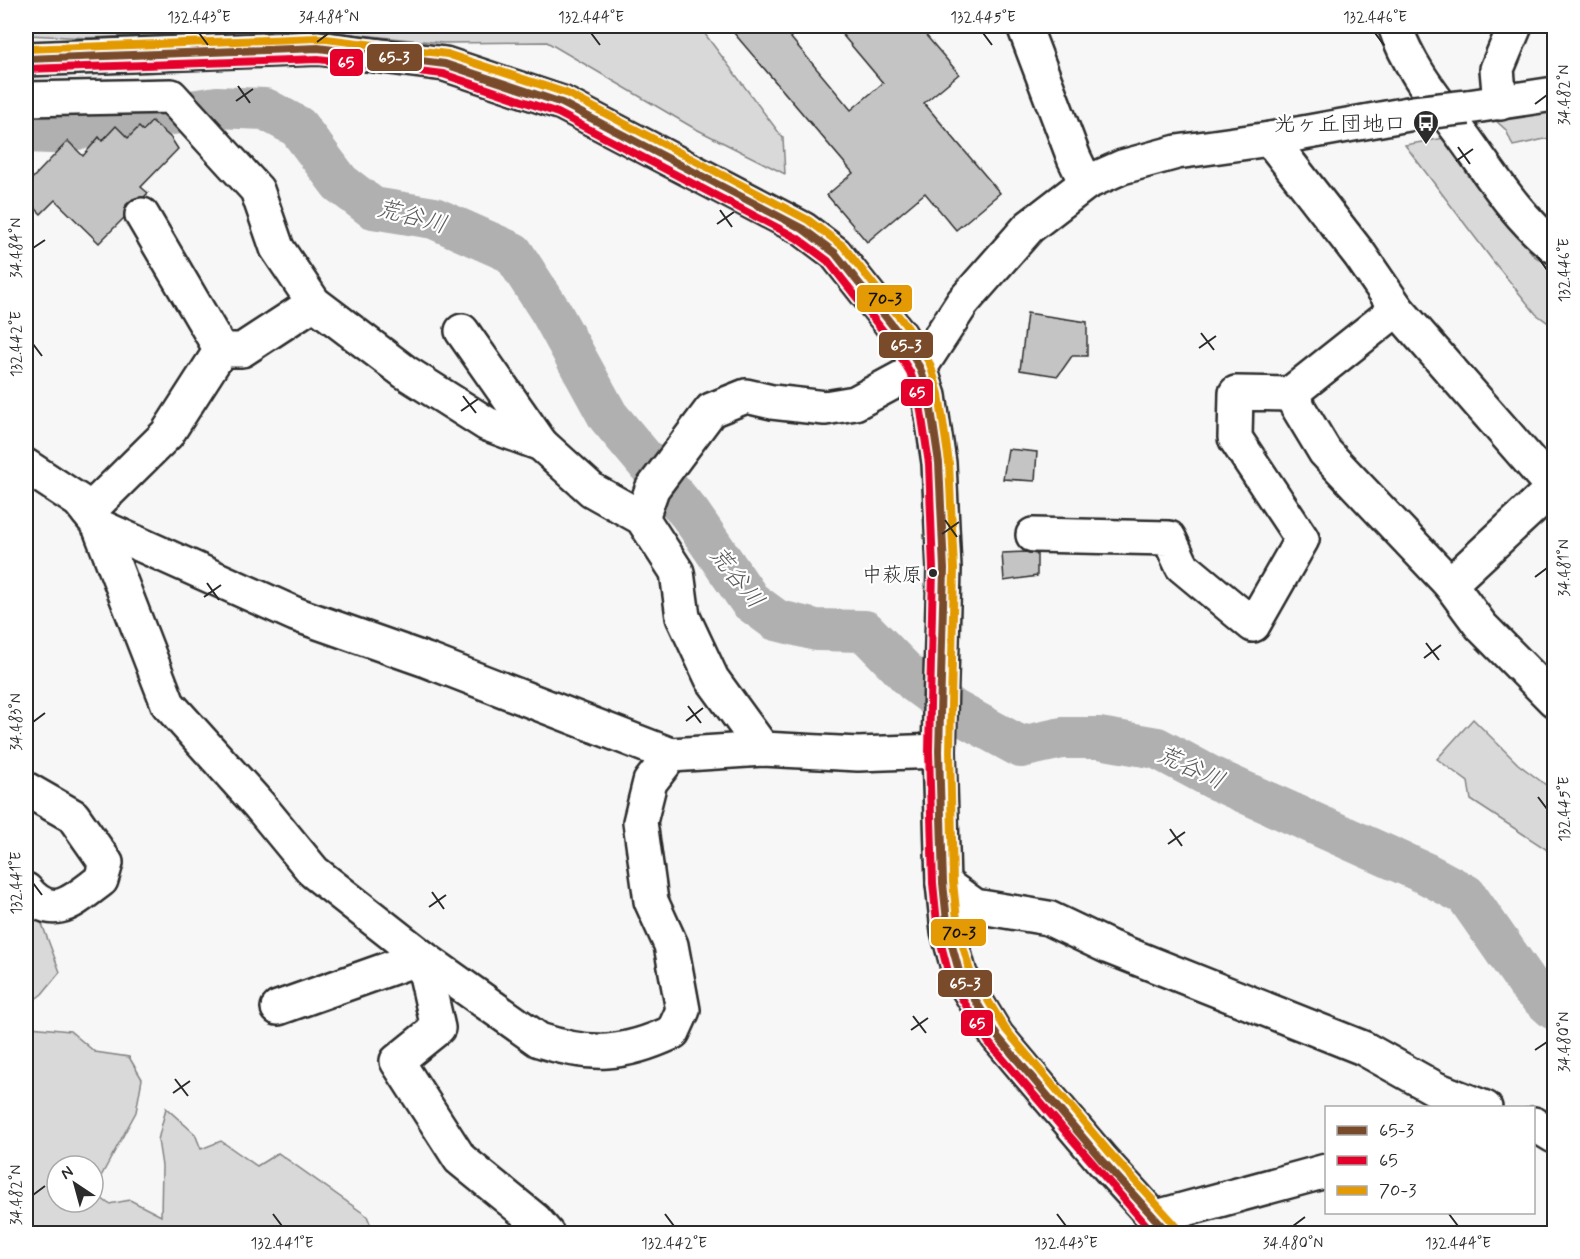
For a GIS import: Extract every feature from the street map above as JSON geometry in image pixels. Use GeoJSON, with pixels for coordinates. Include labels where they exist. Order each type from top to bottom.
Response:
{"type":"FeatureCollection","features":[{"type":"Feature","properties":{"kind":"street"},"geometry":{"type":"LineString","coordinates":[[1024,26],[1074,158],[1086,183]]}},
{"type":"Feature","properties":{"kind":"street"},"geometry":{"type":"LineString","coordinates":[[1395,26],[1400,44],[1425,88],[1508,198],[1554,246]]}},
{"type":"Feature","properties":{"kind":"street"},"geometry":{"type":"LineString","coordinates":[[1500,103],[1497,69],[1515,26]]}},
{"type":"Feature","properties":{"kind":"street"},"geometry":{"type":"LineString","coordinates":[[26,59],[318,48],[446,64],[562,103],[811,235],[835,253],[900,335],[920,368],[929,396],[939,463],[944,568],[940,664],[943,884],[948,931],[960,975],[997,1036],[1161,1226],[1325,1171]]}},
{"type":"Feature","properties":{"kind":"street"},"geometry":{"type":"LineString","coordinates":[[642,518],[652,489],[711,410],[746,396],[772,402],[825,408],[855,402],[920,368],[963,302],[1029,227],[1086,183],[1122,167],[1177,152],[1270,139],[1414,113],[1554,94]]}},
{"type":"Feature","properties":{"kind":"street"},"geometry":{"type":"LineString","coordinates":[[26,99],[171,96],[257,190],[277,248],[314,303],[405,372],[487,424],[541,444]]}},
{"type":"Feature","properties":{"kind":"street"},"geometry":{"type":"LineString","coordinates":[[1270,139],[1360,255],[1397,309],[1554,488],[1450,584]]}},
{"type":"Feature","properties":{"kind":"street"},"geometry":{"type":"LineString","coordinates":[[142,215],[221,350]]}},
{"type":"Feature","properties":{"kind":"street"},"geometry":{"type":"LineString","coordinates":[[221,350],[242,350],[314,303]]}},
{"type":"Feature","properties":{"kind":"street"},"geometry":{"type":"LineString","coordinates":[[1033,535],[1169,538],[1182,566],[1253,626],[1302,539],[1235,438],[1236,393],[1290,394],[1397,309]]}},
{"type":"Feature","properties":{"kind":"street"},"geometry":{"type":"LineString","coordinates":[[462,331],[541,444],[592,490],[642,518],[677,572],[683,617],[712,679],[763,749]]}},
{"type":"Feature","properties":{"kind":"street"},"geometry":{"type":"LineString","coordinates":[[93,519],[167,434],[221,350]]}},
{"type":"Feature","properties":{"kind":"street"},"geometry":{"type":"LineString","coordinates":[[1290,394],[1325,452],[1450,584],[1481,626],[1554,700]]}},
{"type":"Feature","properties":{"kind":"street"},"geometry":{"type":"LineString","coordinates":[[26,466],[79,501],[93,519],[168,704],[260,805],[314,872],[422,957],[539,1040],[559,1047],[618,1052],[673,1032],[683,1010],[670,945],[651,901],[640,822],[650,782],[671,754]]}},
{"type":"Feature","properties":{"kind":"street"},"geometry":{"type":"LineString","coordinates":[[93,519],[295,614],[426,660],[671,754],[763,749],[858,754],[940,742]]}},
{"type":"Feature","properties":{"kind":"street"},"geometry":{"type":"LineString","coordinates":[[26,789],[73,816],[106,863],[102,880],[69,903],[51,908],[36,902],[26,890]]}},
{"type":"Feature","properties":{"kind":"street"},"geometry":{"type":"LineString","coordinates":[[943,884],[975,906],[1048,918],[1109,946],[1363,1048],[1436,1089],[1482,1106]]}},
{"type":"Feature","properties":{"kind":"street"},"geometry":{"type":"LineString","coordinates":[[278,1008],[422,957]]}},
{"type":"Feature","properties":{"kind":"street"},"geometry":{"type":"LineString","coordinates":[[422,957],[438,1028],[397,1061],[460,1159],[535,1220],[547,1233]]}},
{"type":"Feature","properties":{"kind":"street"},"geometry":{"type":"LineString","coordinates":[[1535,1125],[1554,1136]]}},
{"type":"Feature","properties":{"kind":"shaded area"},"geometry":{"type":"Polygon","coordinates":[[[26,26],[699,26],[783,138],[785,174],[692,127],[547,42],[443,43],[288,28],[91,38],[26,35],[26,26]]]}},
{"type":"Feature","properties":{"kind":"shaded area"},"geometry":{"type":"Polygon","coordinates":[[[1554,97],[1554,137],[1513,146],[1506,130],[1481,107],[1554,97]]]}},
{"type":"Feature","properties":{"kind":"shaded area"},"geometry":{"type":"Polygon","coordinates":[[[1444,138],[1534,256],[1554,268],[1554,327],[1536,314],[1405,145],[1444,138]]]}},
{"type":"Feature","properties":{"kind":"shaded area"},"geometry":{"type":"Polygon","coordinates":[[[1473,719],[1518,764],[1554,791],[1554,861],[1546,849],[1471,800],[1468,782],[1437,759],[1473,719]]]}},
{"type":"Feature","properties":{"kind":"shaded area"},"geometry":{"type":"Polygon","coordinates":[[[26,909],[42,924],[60,972],[42,994],[30,1003],[31,1027],[70,1031],[95,1052],[129,1057],[142,1079],[136,1112],[105,1169],[105,1154],[45,1154],[45,1214],[105,1214],[105,1201],[109,1204],[130,1200],[161,1216],[162,1166],[158,1140],[166,1108],[195,1134],[201,1149],[221,1141],[257,1166],[278,1153],[367,1216],[374,1233],[26,1233],[26,909]]]}},
{"type":"Feature","properties":{"kind":"building"},"geometry":{"type":"Polygon","coordinates":[[[728,26],[781,26],[851,110],[883,83],[835,26],[918,26],[959,74],[924,103],[1000,193],[956,230],[925,193],[867,242],[827,195],[853,173],[728,26]]]}},
{"type":"Feature","properties":{"kind":"building"},"geometry":{"type":"Polygon","coordinates":[[[152,121],[171,138],[178,149],[141,187],[148,193],[144,197],[133,199],[126,205],[124,218],[99,243],[55,200],[41,214],[26,199],[26,185],[68,141],[83,156],[99,137],[102,141],[116,126],[128,138],[139,127],[143,131],[152,121]]]}},
{"type":"Feature","properties":{"kind":"building"},"geometry":{"type":"Polygon","coordinates":[[[1027,313],[1087,322],[1087,356],[1072,356],[1058,376],[1020,370],[1027,313]]]}},
{"type":"Feature","properties":{"kind":"building"},"geometry":{"type":"Polygon","coordinates":[[[1008,449],[1037,452],[1035,481],[1003,479],[1008,449]]]}},
{"type":"Feature","properties":{"kind":"building"},"geometry":{"type":"Polygon","coordinates":[[[1002,553],[1037,554],[1037,576],[1004,581],[1002,553]]]}},
{"type":"Feature","properties":{"kind":"waterway","name":"荒谷川"},"geometry":{"type":"LineString","coordinates":[[26,132],[51,133],[217,107],[265,109],[298,127],[340,183],[373,208],[434,218],[513,253],[551,312],[608,416],[690,514],[750,601],[776,620],[816,630],[865,631],[915,682],[953,710],[1021,747],[1062,738],[1099,738],[1157,748],[1215,779],[1427,874],[1466,895],[1531,988],[1554,1009]]}},
{"type":"Feature","properties":{"kind":"transit line","name":"70-3"},"geometry":{"type":"LineString","coordinates":[[26,49],[318,38],[447,54],[566,93],[808,220],[843,246],[908,328],[930,364],[939,394],[949,463],[954,569],[950,751],[953,882],[958,929],[970,971],[1006,1030],[1109,1152],[1177,1227]]}},
{"type":"Feature","properties":{"kind":"transit line","name":"65-3"},"geometry":{"type":"LineString","coordinates":[[26,59],[318,48],[445,64],[562,103],[803,229],[835,253],[900,335],[920,368],[929,396],[939,463],[944,569],[939,751],[943,883],[948,931],[960,975],[997,1036],[1101,1159],[1169,1234]]}},
{"type":"Feature","properties":{"kind":"transit line","name":"65"},"geometry":{"type":"LineString","coordinates":[[26,69],[318,59],[443,74],[558,113],[797,238],[828,261],[891,341],[910,372],[919,398],[929,464],[933,569],[929,751],[933,883],[938,933],[950,979],[989,1043],[1154,1234]]}},
{"type":"Feature","properties":{"kind":"place","name":"光ヶ丘団地口"},"geometry":{"type":"Point","coordinates":[1426,146]}},
{"type":"Feature","properties":{"kind":"place","name":"中萩原"},"geometry":{"type":"Point","coordinates":[933,573]}}]}
